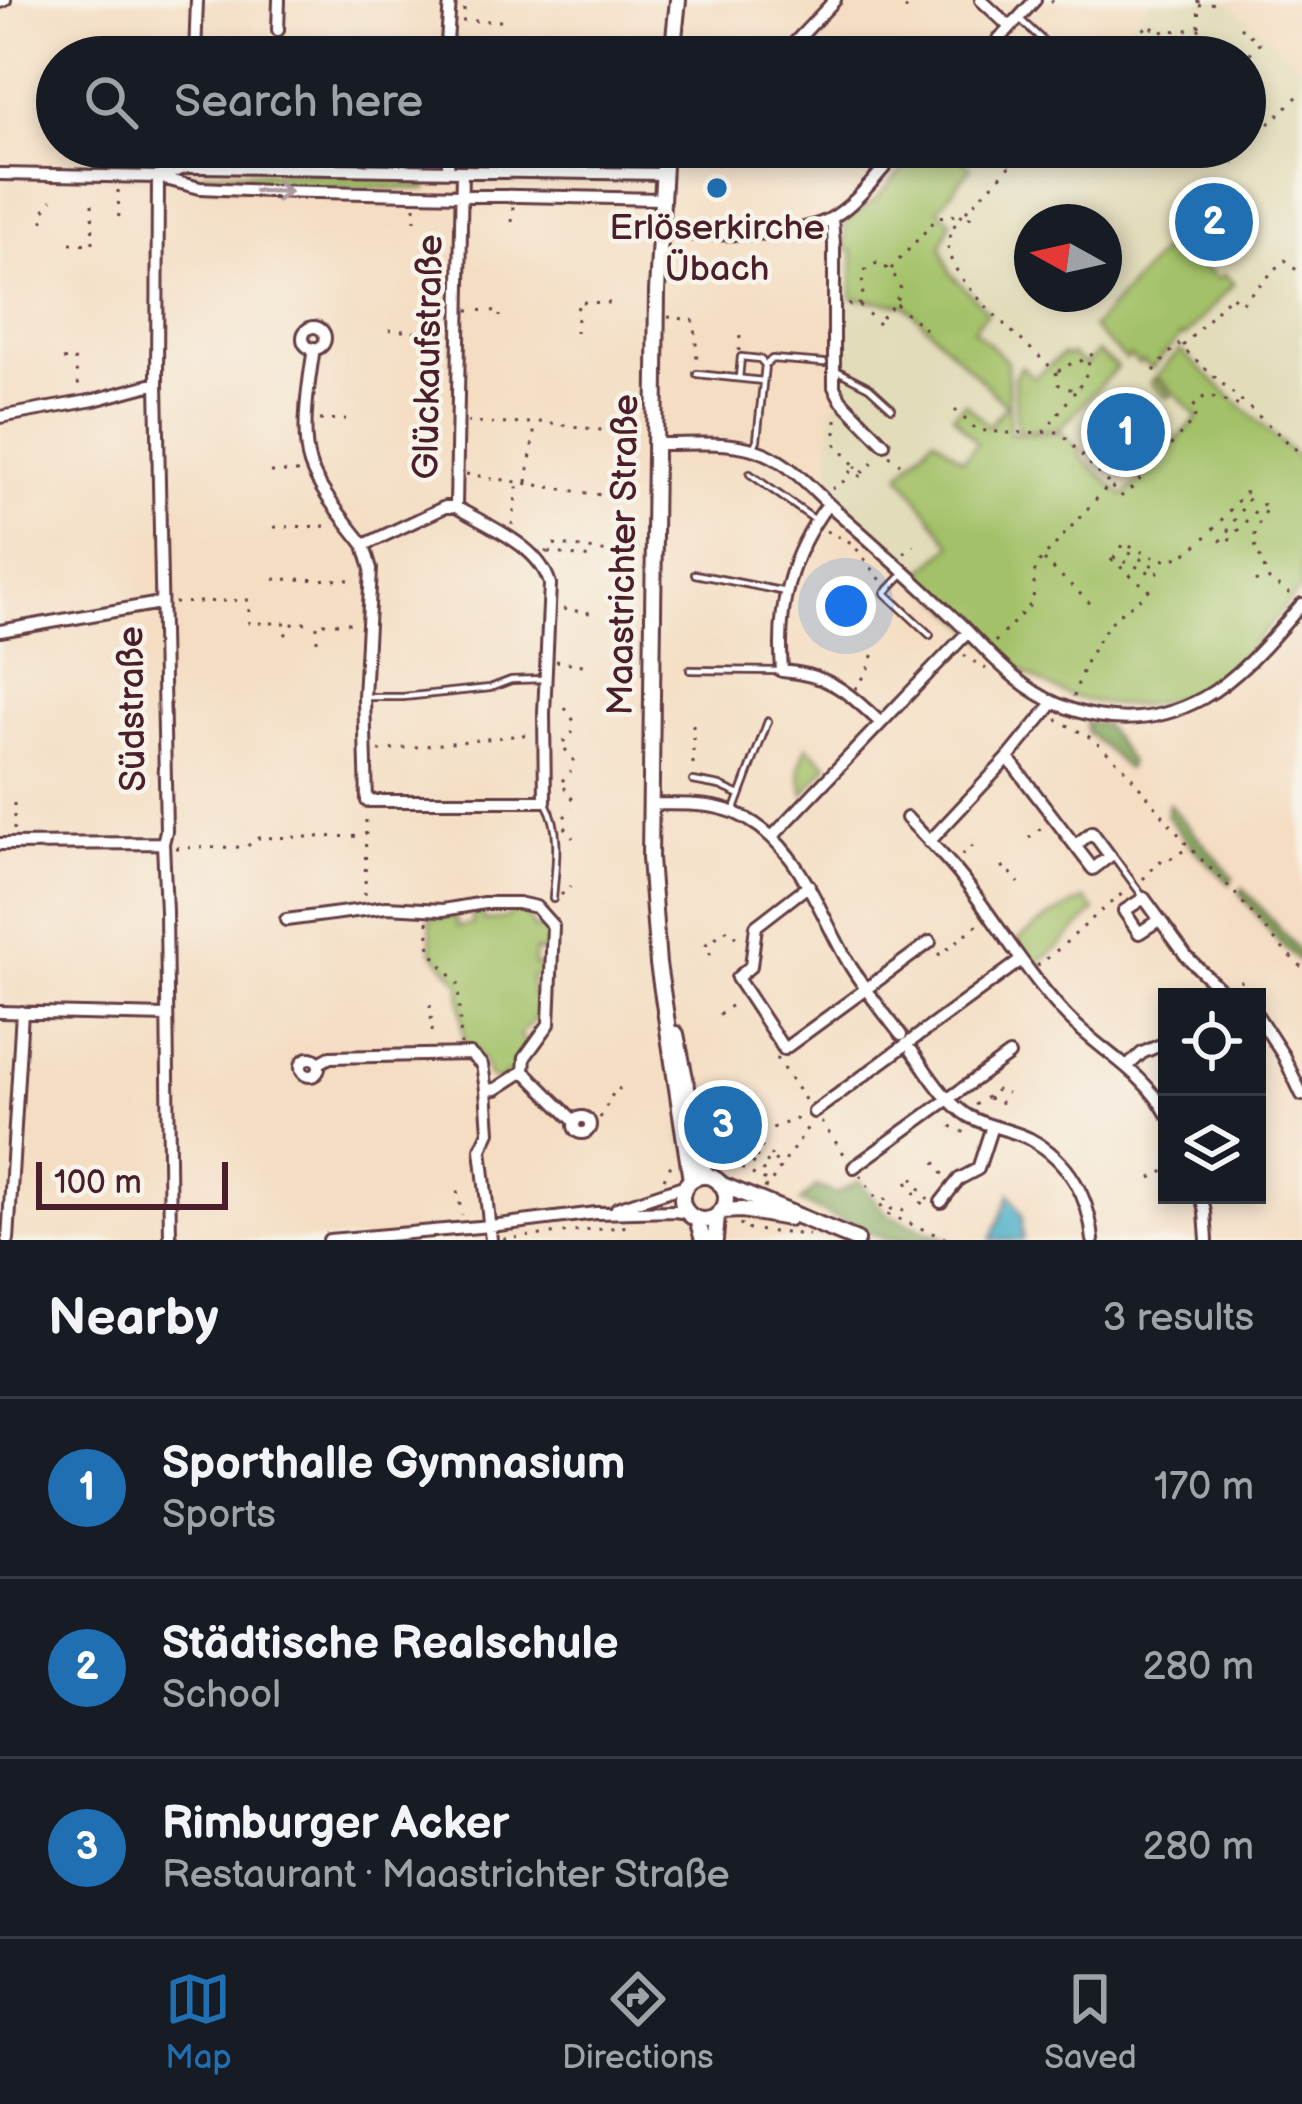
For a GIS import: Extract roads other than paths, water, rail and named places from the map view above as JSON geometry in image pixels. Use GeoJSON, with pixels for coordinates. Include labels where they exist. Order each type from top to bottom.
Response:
{"type":"FeatureCollection","features":[{"type":"Feature","properties":{"kind":"street"},"geometry":{"type":"LineString","coordinates":[[196,36],[197,0]]}},
{"type":"Feature","properties":{"kind":"street"},"geometry":{"type":"LineString","coordinates":[[278,30],[279,0]]}},
{"type":"Feature","properties":{"kind":"street"},"geometry":{"type":"LineString","coordinates":[[447,36],[450,0]]}},
{"type":"Feature","properties":{"kind":"street"},"geometry":{"type":"LineString","coordinates":[[674,36],[678,0]]}},
{"type":"Feature","properties":{"kind":"street"},"geometry":{"type":"LineString","coordinates":[[801,36],[835,0]]}},
{"type":"Feature","properties":{"kind":"street"},"geometry":{"type":"LineString","coordinates":[[981,0],[1014,22]]}},
{"type":"Feature","properties":{"kind":"street"},"geometry":{"type":"LineString","coordinates":[[1002,36],[1035,0]]}},
{"type":"Feature","properties":{"kind":"street"},"geometry":{"type":"LineString","coordinates":[[158,177],[185,168]]}},
{"type":"Feature","properties":{"kind":"street"},"geometry":{"type":"LineString","coordinates":[[255,168],[663,174]]}},
{"type":"Feature","properties":{"kind":"street","name":"Glückaufstraße"},"geometry":{"type":"LineString","coordinates":[[364,545],[456,506],[462,194],[455,168]]}},
{"type":"Feature","properties":{"kind":"street","name":"Maastrichter Straße"},"geometry":{"type":"LineString","coordinates":[[663,168],[652,903],[658,964],[683,1065],[700,1176]]}},
{"type":"Feature","properties":{"kind":"street"},"geometry":{"type":"LineString","coordinates":[[660,234],[808,227],[832,218],[883,168]]}},
{"type":"Feature","properties":{"kind":"street"},"geometry":{"type":"LineString","coordinates":[[0,174],[158,177],[200,188],[661,199]]}},
{"type":"Feature","properties":{"kind":"street","name":"Südstraße"},"geometry":{"type":"LineString","coordinates":[[158,177],[170,1240]]}},
{"type":"Feature","properties":{"kind":"street"},"geometry":{"type":"LineString","coordinates":[[832,218],[835,305],[829,366],[841,400],[884,444]]}},
{"type":"Feature","properties":{"kind":"street"},"geometry":{"type":"LineString","coordinates":[[314,348],[305,437],[311,466],[364,545],[371,580],[364,697],[367,801],[545,801],[550,584],[544,556],[456,506]]}},
{"type":"Feature","properties":{"kind":"street"},"geometry":{"type":"LineString","coordinates":[[0,417],[157,382]]}},
{"type":"Feature","properties":{"kind":"street"},"geometry":{"type":"LineString","coordinates":[[656,444],[753,449],[784,465],[1050,708],[1132,719],[1169,712],[1203,698],[1231,679],[1302,604]]}},
{"type":"Feature","properties":{"kind":"street"},"geometry":{"type":"LineString","coordinates":[[828,504],[801,546],[786,592],[780,621],[782,671],[827,679],[881,723]]}},
{"type":"Feature","properties":{"kind":"street"},"geometry":{"type":"LineString","coordinates":[[0,631],[160,603]]}},
{"type":"Feature","properties":{"kind":"street"},"geometry":{"type":"LineString","coordinates":[[772,837],[968,632]]}},
{"type":"Feature","properties":{"kind":"street"},"geometry":{"type":"LineString","coordinates":[[929,842],[1050,708]]}},
{"type":"Feature","properties":{"kind":"street"},"geometry":{"type":"LineString","coordinates":[[1008,758],[1093,869],[1110,856],[1092,832],[1076,845]]}},
{"type":"Feature","properties":{"kind":"street"},"geometry":{"type":"LineString","coordinates":[[652,804],[687,803],[734,812],[772,837],[809,885],[845,956],[901,1035]]}},
{"type":"Feature","properties":{"kind":"street"},"geometry":{"type":"LineString","coordinates":[[907,818],[951,864],[1020,961],[1075,1025],[1128,1066],[1158,1097]]}},
{"type":"Feature","properties":{"kind":"street"},"geometry":{"type":"LineString","coordinates":[[0,844],[163,846]]}},
{"type":"Feature","properties":{"kind":"street"},"geometry":{"type":"LineString","coordinates":[[809,885],[756,926],[751,966],[737,978],[784,1049],[930,942]]}},
{"type":"Feature","properties":{"kind":"street"},"geometry":{"type":"LineString","coordinates":[[1159,920],[1139,933],[1124,911],[1144,898],[1187,957],[1219,988]]}},
{"type":"Feature","properties":{"kind":"street"},"geometry":{"type":"LineString","coordinates":[[286,920],[386,908],[442,910],[503,902],[530,904],[542,912],[553,926],[549,1024],[525,1057],[524,1071],[574,1122]]}},
{"type":"Feature","properties":{"kind":"street"},"geometry":{"type":"LineString","coordinates":[[815,1114],[1020,961]]}},
{"type":"Feature","properties":{"kind":"street"},"geometry":{"type":"LineString","coordinates":[[0,1012],[167,1016]]}},
{"type":"Feature","properties":{"kind":"street"},"geometry":{"type":"LineString","coordinates":[[8,1240],[22,1012]]}},
{"type":"Feature","properties":{"kind":"street"},"geometry":{"type":"LineString","coordinates":[[1266,1029],[1302,1095]]}},
{"type":"Feature","properties":{"kind":"street"},"geometry":{"type":"LineString","coordinates":[[1128,1066],[1158,1046]]}},
{"type":"Feature","properties":{"kind":"street"},"geometry":{"type":"LineString","coordinates":[[912,1051],[948,1100],[966,1115],[1030,1139],[1068,1169],[1086,1204],[1093,1240]]}},
{"type":"Feature","properties":{"kind":"street"},"geometry":{"type":"LineString","coordinates":[[319,1063],[330,1057],[460,1053],[477,1059],[486,1090],[489,1132],[481,1149],[490,1233]]}},
{"type":"Feature","properties":{"kind":"street"},"geometry":{"type":"LineString","coordinates":[[854,1167],[1010,1055]]}},
{"type":"Feature","properties":{"kind":"street"},"geometry":{"type":"LineString","coordinates":[[486,1090],[524,1071]]}},
{"type":"Feature","properties":{"kind":"street"},"geometry":{"type":"LineString","coordinates":[[931,1202],[978,1169],[992,1126]]}},
{"type":"Feature","properties":{"kind":"street"},"geometry":{"type":"LineString","coordinates":[[700,1176],[857,1240]]}},
{"type":"Feature","properties":{"kind":"street"},"geometry":{"type":"LineString","coordinates":[[329,1240],[465,1228],[490,1233],[596,1213],[671,1192],[700,1176]]}},
{"type":"Feature","properties":{"kind":"street"},"geometry":{"type":"LineString","coordinates":[[700,1176],[682,1202],[703,1240]]}},
{"type":"Feature","properties":{"kind":"street"},"geometry":{"type":"LineString","coordinates":[[715,1240],[725,1200],[720,1184]]}},
{"type":"Feature","properties":{"kind":"street"},"geometry":{"type":"LineString","coordinates":[[1202,1204],[1207,1240]]}},
{"type":"Feature","properties":{"kind":"street"},"geometry":{"type":"LineString","coordinates":[[596,1213],[675,1211],[706,1220],[719,1213],[763,1213],[822,1226]]}},
{"type":"Feature","properties":{"kind":"lane"},"geometry":{"type":"LineString","coordinates":[[1014,22],[1034,36]]}},
{"type":"Feature","properties":{"kind":"lane"},"geometry":{"type":"LineString","coordinates":[[739,378],[741,357],[760,359],[765,365]]}},
{"type":"Feature","properties":{"kind":"lane"},"geometry":{"type":"LineString","coordinates":[[753,449],[765,365],[772,359],[829,366],[869,387],[892,408]]}},
{"type":"Feature","properties":{"kind":"lane"},"geometry":{"type":"LineString","coordinates":[[697,374],[763,381]]}},
{"type":"Feature","properties":{"kind":"lane"},"geometry":{"type":"LineString","coordinates":[[750,474],[814,522]]}},
{"type":"Feature","properties":{"kind":"lane"},"geometry":{"type":"LineString","coordinates":[[905,572],[886,593],[930,635]]}},
{"type":"Feature","properties":{"kind":"lane"},"geometry":{"type":"LineString","coordinates":[[695,574],[786,592]]}},
{"type":"Feature","properties":{"kind":"lane"},"geometry":{"type":"LineString","coordinates":[[690,670],[782,671]]}},
{"type":"Feature","properties":{"kind":"lane"},"geometry":{"type":"LineString","coordinates":[[364,697],[403,697],[548,679]]}},
{"type":"Feature","properties":{"kind":"lane"},"geometry":{"type":"LineString","coordinates":[[734,812],[769,721]]}},
{"type":"Feature","properties":{"kind":"lane"},"geometry":{"type":"LineString","coordinates":[[693,781],[740,794]]}},
{"type":"Feature","properties":{"kind":"lane"},"geometry":{"type":"LineString","coordinates":[[545,801],[556,830],[556,898]]}},
{"type":"Feature","properties":{"kind":"lane"},"geometry":{"type":"LineString","coordinates":[[1110,856],[1144,898]]}},
{"type":"Feature","properties":{"kind":"water"},"geometry":{"type":"Polygon","coordinates":[[[1010,1194],[1022,1215],[1023,1240],[991,1240],[1010,1194]]]}},
{"type":"Feature","properties":{"kind":"place","name":"Erlöserkirche Übach"},"geometry":{"type":"Point","coordinates":[717,188]}},
{"type":"Feature","properties":{"kind":"place","name":"Städtische Realschule"},"geometry":{"type":"Point","coordinates":[1214,222]}},
{"type":"Feature","properties":{"kind":"place","name":"Sporthalle Gymnasium"},"geometry":{"type":"Point","coordinates":[1126,432]}},
{"type":"Feature","properties":{"kind":"place","name":"Rimburger Acker"},"geometry":{"type":"Point","coordinates":[723,1125]}}]}
